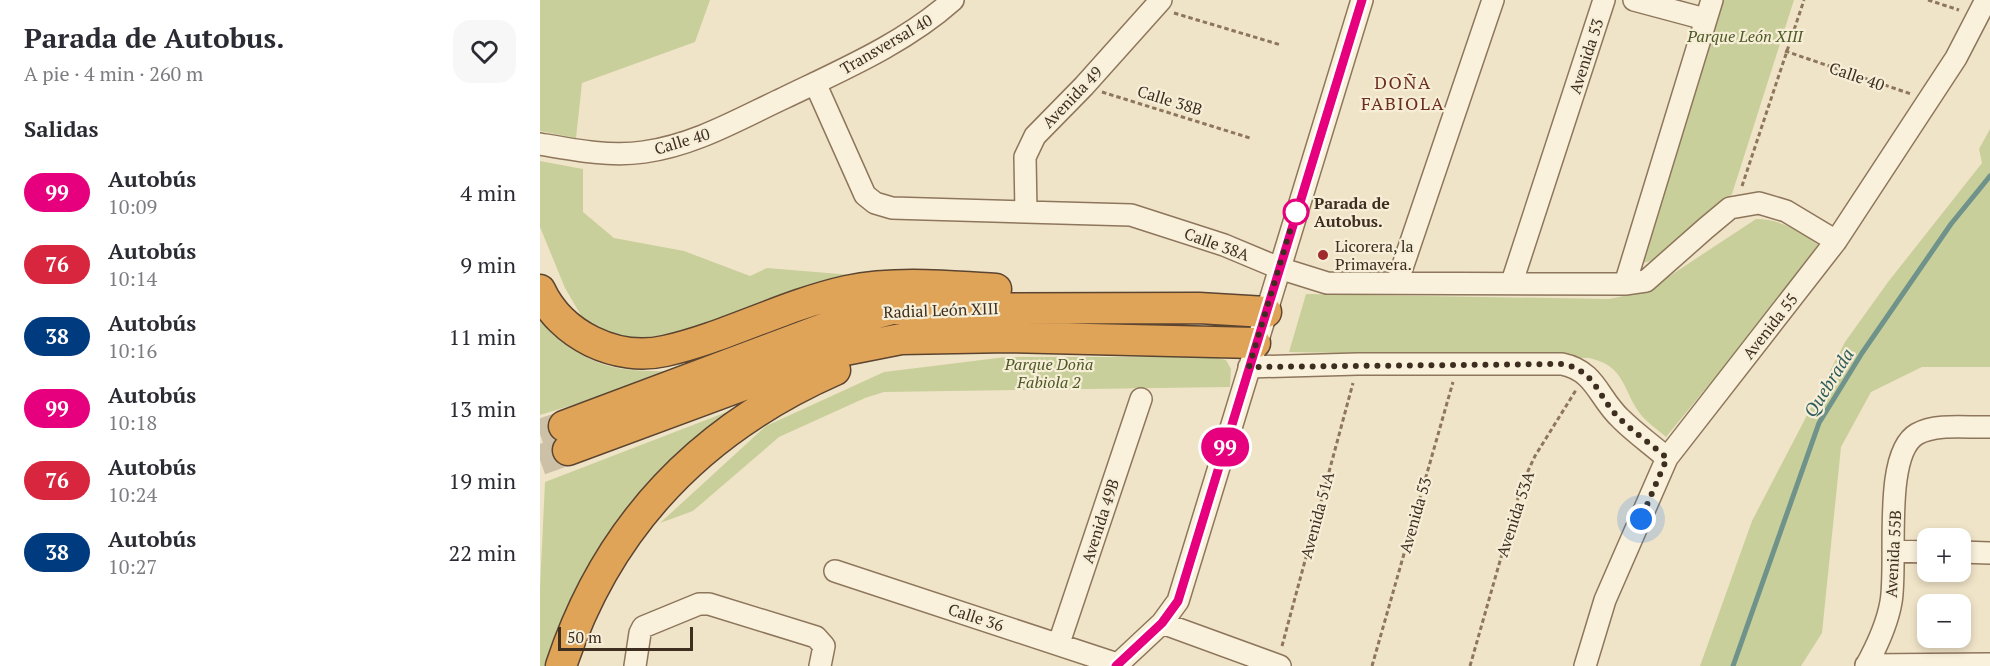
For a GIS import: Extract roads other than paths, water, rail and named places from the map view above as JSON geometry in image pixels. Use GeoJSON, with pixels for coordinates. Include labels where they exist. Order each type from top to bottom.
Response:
{"type":"FeatureCollection","features":[{"type":"Feature","properties":{"kind":"highway"},"geometry":{"type":"LineString","coordinates":[[540,290],[560,319],[598,346],[640,352],[664,351],[789,307],[826,296],[861,290],[926,285],[1199,308]]}},
{"type":"Feature","properties":{"kind":"highway","name":"Radial León XIII"},"geometry":{"type":"LineString","coordinates":[[1252,355],[1009,337],[901,339],[840,351],[566,438],[815,331],[892,309],[1199,308],[1266,312]]}},
{"type":"Feature","properties":{"kind":"highway"},"geometry":{"type":"LineString","coordinates":[[561,666],[589,596],[620,541],[671,479],[710,443],[805,384],[845,366],[872,358],[1009,337]]}},
{"type":"Feature","properties":{"kind":"street","name":"Transversal 40"},"geometry":{"type":"LineString","coordinates":[[815,83],[894,42],[932,19],[953,0]]}},
{"type":"Feature","properties":{"kind":"street"},"geometry":{"type":"LineString","coordinates":[[1116,665],[1162,623],[1178,601],[1362,0]]}},
{"type":"Feature","properties":{"kind":"street"},"geometry":{"type":"LineString","coordinates":[[1396,283],[1493,0]]}},
{"type":"Feature","properties":{"kind":"street","name":"Avenida 53"},"geometry":{"type":"LineString","coordinates":[[1512,282],[1604,0]]}},
{"type":"Feature","properties":{"kind":"street"},"geometry":{"type":"LineString","coordinates":[[1625,284],[1708,10],[1634,0]]}},
{"type":"Feature","properties":{"kind":"street","name":"Avenida 49"},"geometry":{"type":"LineString","coordinates":[[1026,212],[1025,157],[1035,136],[1158,4]]}},
{"type":"Feature","properties":{"kind":"street","name":"Avenida 55"},"geometry":{"type":"LineString","coordinates":[[1585,666],[1605,600],[1667,458],[1836,241],[1930,100],[1982,8]]}},
{"type":"Feature","properties":{"kind":"street","name":"Calle 40"},"geometry":{"type":"LineString","coordinates":[[540,144],[587,152],[644,152],[699,139],[815,83]]}},
{"type":"Feature","properties":{"kind":"street","name":"Calle 38A"},"geometry":{"type":"LineString","coordinates":[[815,83],[865,195],[875,203],[892,208],[1131,215],[1224,245],[1279,268],[1327,283],[1625,284],[1646,281],[1730,208],[1759,203],[1786,211],[1836,241]]}},
{"type":"Feature","properties":{"kind":"street"},"geometry":{"type":"LineString","coordinates":[[1252,355],[1358,364],[1562,364],[1575,367],[1586,374],[1619,418],[1667,458]]}},
{"type":"Feature","properties":{"kind":"street","name":"Avenida 49B"},"geometry":{"type":"LineString","coordinates":[[1059,643],[1141,399]]}},
{"type":"Feature","properties":{"kind":"street","name":"Avenida 55B"},"geometry":{"type":"LineString","coordinates":[[1866,666],[1880,640],[1891,604],[1895,551],[1895,474],[1900,455],[1909,440],[1928,430],[1990,427]]}},
{"type":"Feature","properties":{"kind":"street"},"geometry":{"type":"LineString","coordinates":[[1895,551],[1917,552]]}},
{"type":"Feature","properties":{"kind":"street"},"geometry":{"type":"LineString","coordinates":[[1971,552],[1990,553]]}},
{"type":"Feature","properties":{"kind":"street","name":"Calle 36"},"geometry":{"type":"LineString","coordinates":[[835,571],[1059,643],[1116,665]]}},
{"type":"Feature","properties":{"kind":"street"},"geometry":{"type":"LineString","coordinates":[[635,666],[640,633],[644,627],[699,604],[709,604],[816,638],[824,646],[820,666]]}},
{"type":"Feature","properties":{"kind":"street"},"geometry":{"type":"LineString","coordinates":[[1162,623],[1279,666]]}},
{"type":"Feature","properties":{"kind":"street"},"geometry":{"type":"LineString","coordinates":[[1866,666],[1990,664]]}},
{"type":"Feature","properties":{"kind":"waterway","name":"Quebrada"},"geometry":{"type":"LineString","coordinates":[[1733,666],[1819,423],[1862,353],[1951,224],[1990,176]]}},
{"type":"Feature","properties":{"kind":"tunnel"},"geometry":{"type":"LineString","coordinates":[[540,434],[564,426]]}},
{"type":"Feature","properties":{"kind":"tunnel"},"geometry":{"type":"LineString","coordinates":[[540,460],[568,450]]}},
{"type":"Feature","properties":{"kind":"place","name":"Parada de Autobus."},"geometry":{"type":"Point","coordinates":[1296,212]}},
{"type":"Feature","properties":{"kind":"place","name":"Licorera, la Primavera."},"geometry":{"type":"Point","coordinates":[1323,255]}},
{"type":"Feature","properties":{"kind":"district","name":"DOÑA FABIOLA"},"geometry":{"type":"Point","coordinates":[1403,94]}},
{"type":"Feature","properties":{"kind":"park label","name":"Parque León XIII"},"geometry":{"type":"Point","coordinates":[1745,36]}},
{"type":"Feature","properties":{"kind":"park label","name":"Parque Doña Fabiola 2"},"geometry":{"type":"Point","coordinates":[1049,373]}}]}
